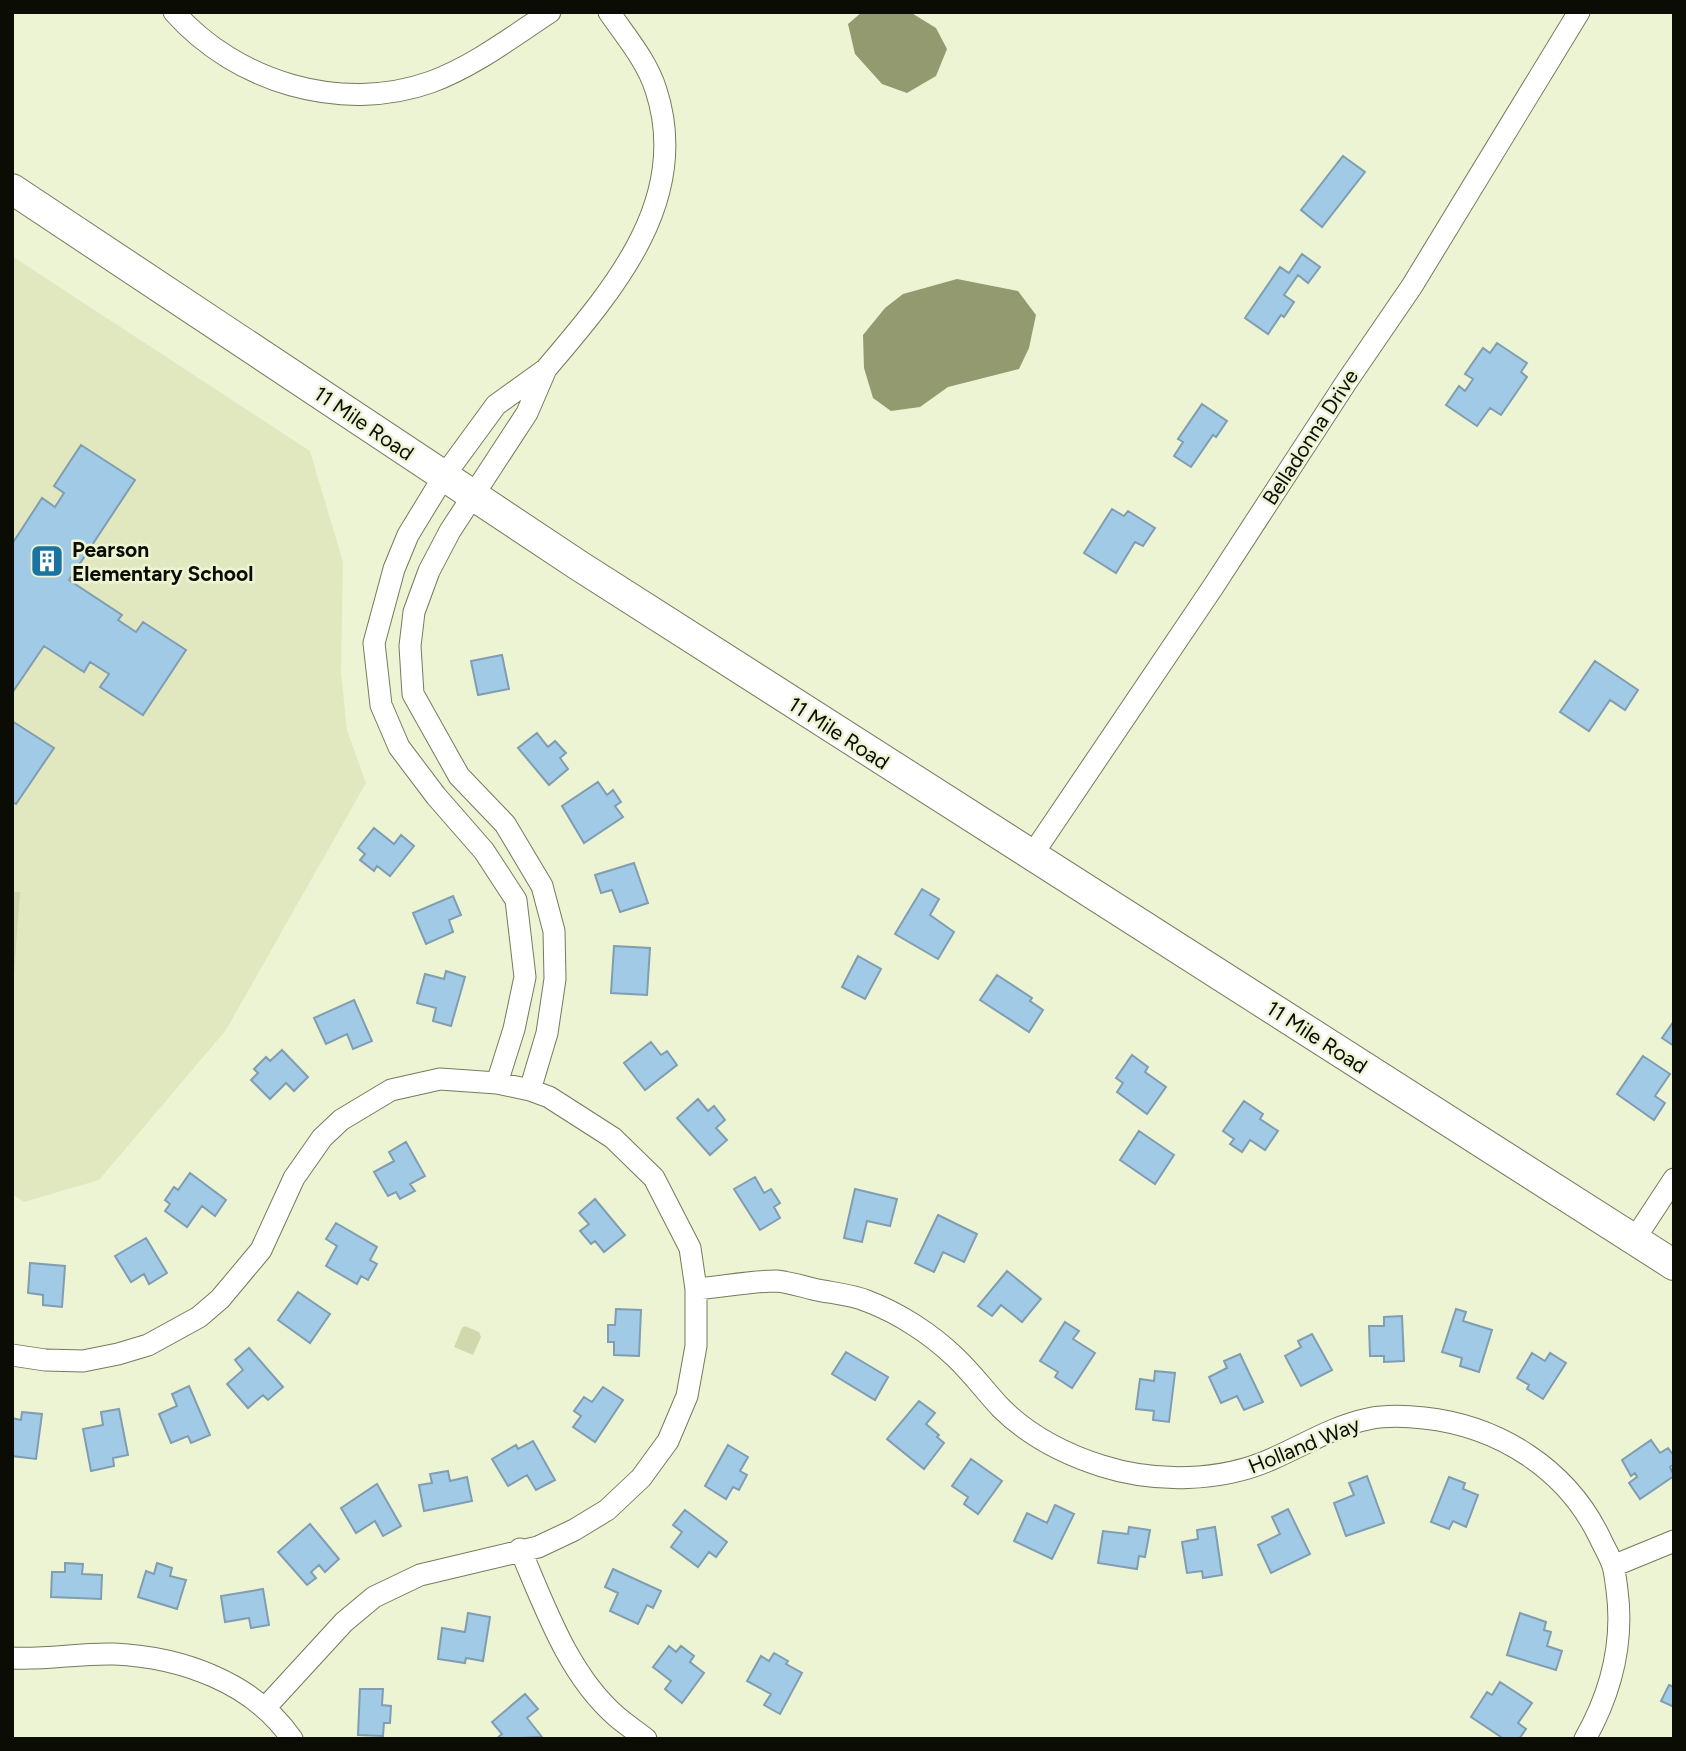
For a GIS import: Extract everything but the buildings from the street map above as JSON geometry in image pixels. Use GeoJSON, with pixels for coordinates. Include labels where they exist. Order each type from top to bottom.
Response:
{"type":"FeatureCollection","features":[{"type":"Feature","properties":{"kind":"street"},"geometry":{"type":"LineString","coordinates":[[174,12],[211,48],[240,65],[274,80],[315,91],[354,93],[393,91],[430,82],[464,68],[551,12]]}},
{"type":"Feature","properties":{"kind":"street"},"geometry":{"type":"LineString","coordinates":[[497,1083],[514,1029],[525,976],[516,900],[484,851],[436,796],[399,747],[381,705],[374,643],[384,600],[408,536],[444,476],[496,405],[546,369],[589,318],[626,265],[652,218],[666,163],[664,119],[655,87],[641,58],[609,12]]}},
{"type":"Feature","properties":{"kind":"street","name":"Belladonna Drive"},"geometry":{"type":"LineString","coordinates":[[1032,855],[1412,286],[1579,12]]}},
{"type":"Feature","properties":{"kind":"street","name":"11 Mile Road"},"geometry":{"type":"LineString","coordinates":[[12,189],[474,496],[1674,1265]]}},
{"type":"Feature","properties":{"kind":"street"},"geometry":{"type":"LineString","coordinates":[[530,1090],[547,1033],[555,979],[554,931],[542,886],[505,824],[459,776],[413,694],[410,646],[414,612],[429,570],[450,531],[527,413],[546,369]]}},
{"type":"Feature","properties":{"kind":"street"},"geometry":{"type":"LineString","coordinates":[[384,600],[414,612]]}},
{"type":"Feature","properties":{"kind":"street"},"geometry":{"type":"LineString","coordinates":[[436,796],[459,776]]}},
{"type":"Feature","properties":{"kind":"street"},"geometry":{"type":"LineString","coordinates":[[516,900],[542,886]]}},
{"type":"Feature","properties":{"kind":"street"},"geometry":{"type":"LineString","coordinates":[[525,976],[555,979]]}},
{"type":"Feature","properties":{"kind":"street"},"geometry":{"type":"LineString","coordinates":[[12,1355],[45,1360],[83,1361],[118,1354],[148,1345],[177,1331],[210,1308],[242,1275],[261,1250],[294,1178],[322,1138],[341,1120],[391,1090],[440,1079],[497,1083],[530,1090],[549,1097],[613,1138],[654,1178],[690,1248],[696,1289],[696,1346],[687,1396],[667,1441],[640,1478],[607,1510],[574,1531],[538,1547],[520,1549],[420,1575],[374,1597],[344,1622],[265,1708]]}},
{"type":"Feature","properties":{"kind":"street"},"geometry":{"type":"LineString","coordinates":[[1634,1240],[1674,1180]]}},
{"type":"Feature","properties":{"kind":"street","name":"Holland Way"},"geometry":{"type":"LineString","coordinates":[[696,1289],[778,1281],[865,1300],[896,1314],[954,1356],[1002,1408],[1039,1439],[1101,1466],[1133,1474],[1207,1476],[1239,1471],[1270,1460],[1339,1427],[1371,1418],[1402,1416],[1435,1419],[1473,1427],[1507,1441],[1543,1465],[1571,1494],[1596,1530],[1613,1566],[1619,1610],[1617,1652],[1610,1685],[1586,1739]]}},
{"type":"Feature","properties":{"kind":"street"},"geometry":{"type":"LineString","coordinates":[[1613,1566],[1674,1541]]}},
{"type":"Feature","properties":{"kind":"street"},"geometry":{"type":"LineString","coordinates":[[520,1549],[562,1647],[594,1692],[615,1715],[646,1739]]}},
{"type":"Feature","properties":{"kind":"street"},"geometry":{"type":"LineString","coordinates":[[12,1658],[114,1654],[169,1662],[216,1676],[247,1694],[265,1708],[292,1739]]}},
{"type":"Feature","properties":{"kind":"shaded area"},"geometry":{"type":"Polygon","coordinates":[[[862,12],[910,12],[936,28],[947,49],[936,76],[907,93],[882,84],[855,54],[848,24],[862,12]]]}},
{"type":"Feature","properties":{"kind":"shaded area"},"geometry":{"type":"Polygon","coordinates":[[[12,256],[310,451],[343,562],[341,671],[347,730],[366,783],[226,1030],[99,1180],[24,1202],[12,1194],[12,256]]]}},
{"type":"Feature","properties":{"kind":"shaded area"},"geometry":{"type":"Polygon","coordinates":[[[957,279],[1018,291],[1036,315],[1029,348],[1019,369],[948,387],[920,407],[891,411],[873,398],[864,368],[863,335],[885,308],[903,294],[957,279]]]}},
{"type":"Feature","properties":{"kind":"shaded area"},"geometry":{"type":"Polygon","coordinates":[[[12,892],[20,892],[12,1002],[12,892]]]}},
{"type":"Feature","properties":{"kind":"shaded area"},"geometry":{"type":"Polygon","coordinates":[[[465,1326],[479,1332],[481,1337],[473,1355],[454,1347],[465,1326]]]}},
{"type":"Feature","properties":{"kind":"place","name":"Pearson Elementary School"},"geometry":{"type":"Point","coordinates":[47,561]}}]}
